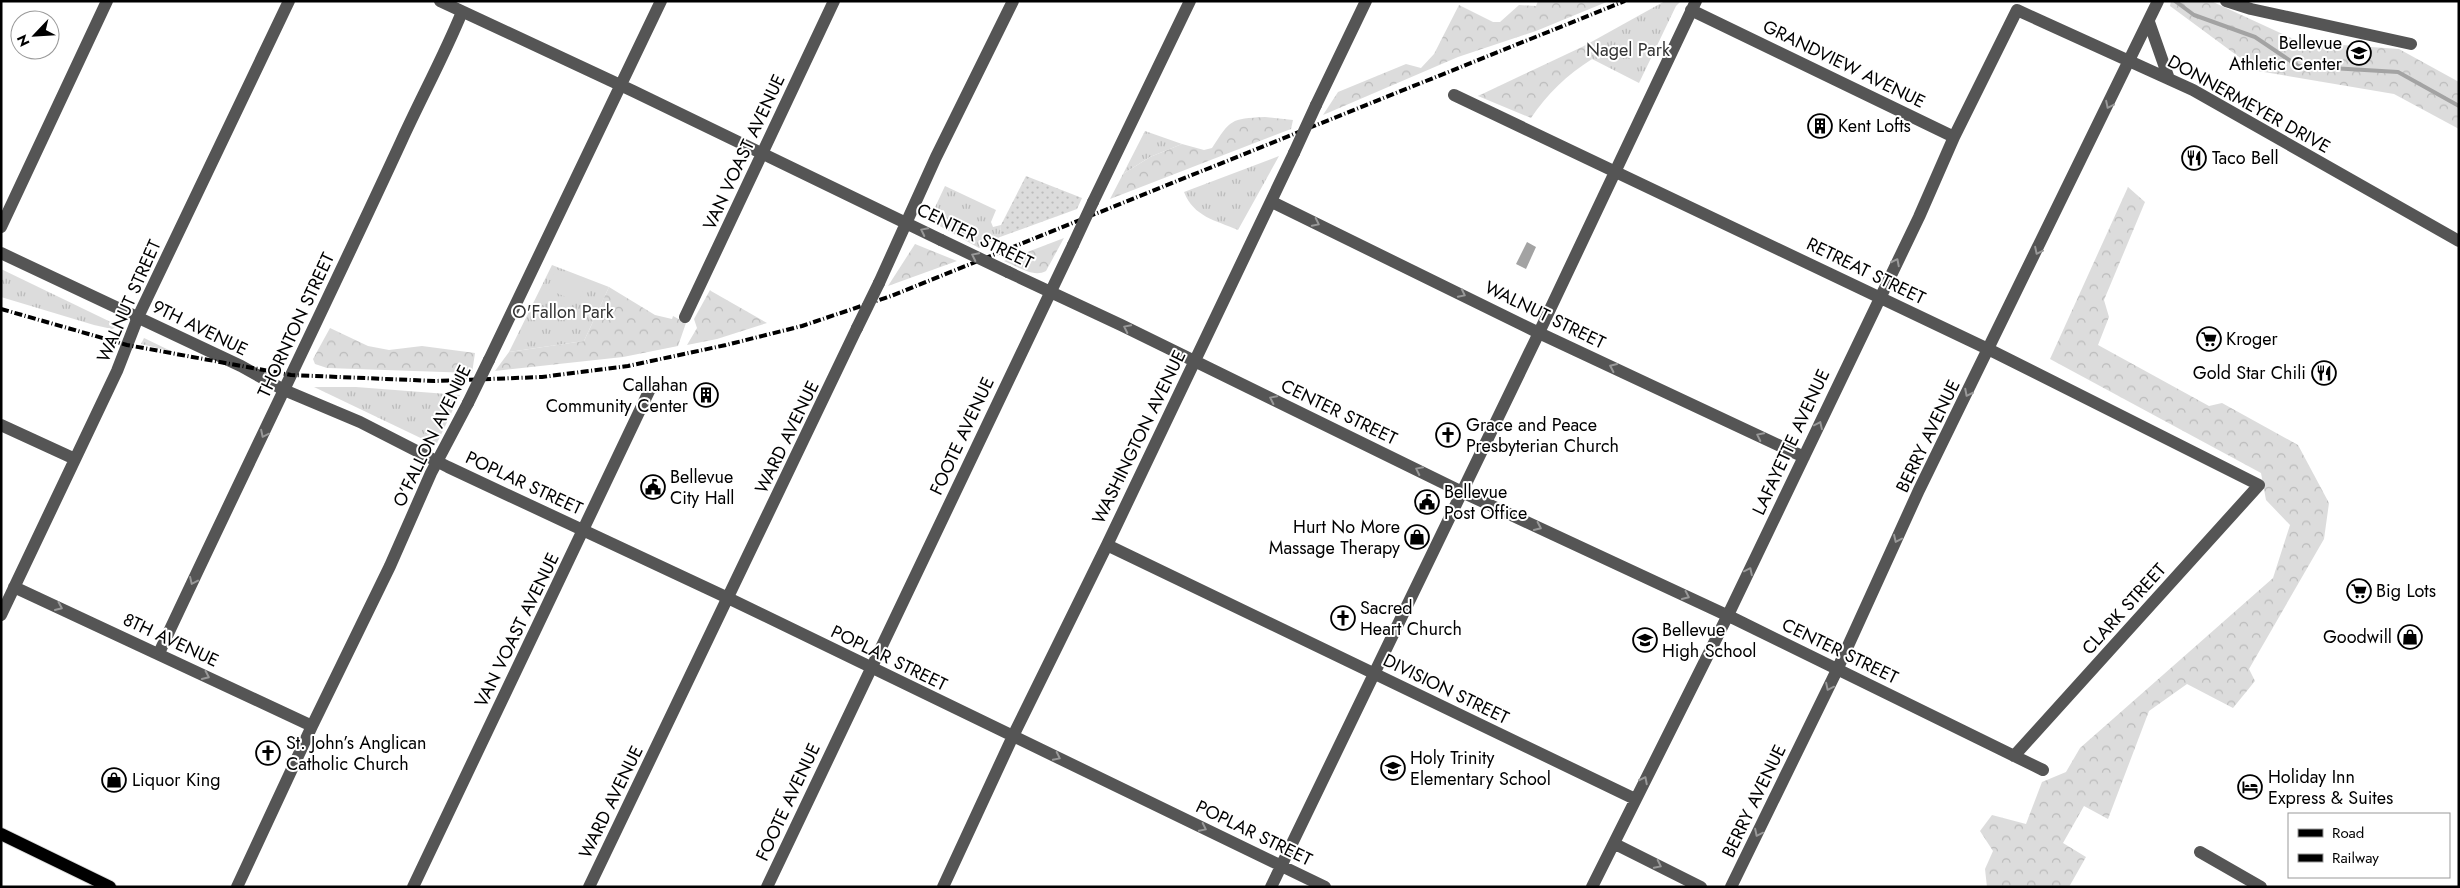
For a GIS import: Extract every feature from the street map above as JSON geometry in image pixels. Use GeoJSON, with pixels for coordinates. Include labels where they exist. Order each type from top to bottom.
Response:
{"type":"FeatureCollection","features":[{"type":"Feature","properties":{"kind":"main road"},"geometry":{"type":"LineString","coordinates":[[1,834],[110,887]]}},
{"type":"Feature","properties":{"kind":"street"},"geometry":{"type":"LineString","coordinates":[[1,227],[107,1]]}},
{"type":"Feature","properties":{"kind":"street","name":"WALNUT STREET"},"geometry":{"type":"LineString","coordinates":[[1,614],[116,371],[138,317],[289,1]]}},
{"type":"Feature","properties":{"kind":"street","name":"CENTER STREET"},"geometry":{"type":"LineString","coordinates":[[440,1],[906,222],[1462,492],[1728,615],[2043,770]]}},
{"type":"Feature","properties":{"kind":"street","name":"O’FALLON AVENUE"},"geometry":{"type":"LineString","coordinates":[[237,887],[438,461],[489,360],[661,1]]}},
{"type":"Feature","properties":{"kind":"street","name":"VAN VOAST AVENUE"},"geometry":{"type":"LineString","coordinates":[[684,317],[834,1]]}},
{"type":"Feature","properties":{"kind":"street","name":"WARD AVENUE"},"geometry":{"type":"LineString","coordinates":[[589,887],[1013,1]]}},
{"type":"Feature","properties":{"kind":"street","name":"FOOTE AVENUE"},"geometry":{"type":"LineString","coordinates":[[767,887],[1049,292],[1073,246],[1190,1]]}},
{"type":"Feature","properties":{"kind":"street","name":"WASHINGTON AVENUE"},"geometry":{"type":"LineString","coordinates":[[943,887],[1013,736],[1272,202],[1366,1]]}},
{"type":"Feature","properties":{"kind":"street","name":"BERRY AVENUE"},"geometry":{"type":"LineString","coordinates":[[1731,887],[1838,670],[1919,490],[1990,350],[2158,1]]}},
{"type":"Feature","properties":{"kind":"street"},"geometry":{"type":"LineString","coordinates":[[2226,1],[2251,9],[2411,44]]}},
{"type":"Feature","properties":{"kind":"street"},"geometry":{"type":"LineString","coordinates":[[1271,887],[1539,333],[1693,6]]}},
{"type":"Feature","properties":{"kind":"street","name":"GRANDVIEW AVENUE"},"geometry":{"type":"LineString","coordinates":[[1693,6],[1954,137]]}},
{"type":"Feature","properties":{"kind":"street","name":"LAFAYETTE AVENUE"},"geometry":{"type":"LineString","coordinates":[[1592,887],[1728,615],[1804,457],[1878,296],[2017,10]]}},
{"type":"Feature","properties":{"kind":"street","name":"DONNERMEYER DRIVE"},"geometry":{"type":"LineString","coordinates":[[2017,10],[2193,90],[2459,241]]}},
{"type":"Feature","properties":{"kind":"street","name":"THORNTON STREET"},"geometry":{"type":"LineString","coordinates":[[159,653],[416,110],[443,57],[462,12]]}},
{"type":"Feature","properties":{"kind":"street"},"geometry":{"type":"LineString","coordinates":[[2149,22],[2169,79]]}},
{"type":"Feature","properties":{"kind":"street","name":"RETREAT STREET"},"geometry":{"type":"LineString","coordinates":[[1454,95],[1990,350],[2259,485]]}},
{"type":"Feature","properties":{"kind":"street","name":"WALNUT STREET"},"geometry":{"type":"LineString","coordinates":[[1272,202],[1539,333],[1804,457]]}},
{"type":"Feature","properties":{"kind":"street","name":"9TH AVENUE"},"geometry":{"type":"LineString","coordinates":[[1,253],[241,366],[284,390],[360,422],[438,461]]}},
{"type":"Feature","properties":{"kind":"street","name":"VAN VOAST AVENUE"},"geometry":{"type":"LineString","coordinates":[[414,887],[651,387]]}},
{"type":"Feature","properties":{"kind":"street"},"geometry":{"type":"LineString","coordinates":[[1,425],[75,459]]}},
{"type":"Feature","properties":{"kind":"street","name":"POPLAR STREET"},"geometry":{"type":"LineString","coordinates":[[438,461],[728,598],[871,669],[1325,887]]}},
{"type":"Feature","properties":{"kind":"street","name":"CLARK STREET"},"geometry":{"type":"LineString","coordinates":[[2014,756],[2259,485]]}},
{"type":"Feature","properties":{"kind":"street","name":"DIVISION STREET"},"geometry":{"type":"LineString","coordinates":[[1107,545],[1635,799]]}},
{"type":"Feature","properties":{"kind":"street","name":"8TH AVENUE"},"geometry":{"type":"LineString","coordinates":[[14,587],[312,726]]}},
{"type":"Feature","properties":{"kind":"street"},"geometry":{"type":"LineString","coordinates":[[1615,844],[1701,887]]}},
{"type":"Feature","properties":{"kind":"street"},"geometry":{"type":"LineString","coordinates":[[2200,852],[2261,887]]}},
{"type":"Feature","properties":{"kind":"green space"},"geometry":{"type":"Polygon","coordinates":[[[1538,1],[1609,1],[1536,31],[1458,57],[1323,115],[1338,92],[1406,64],[1421,68],[1434,54],[1459,5],[1493,22],[1500,22],[1519,5],[1536,6],[1538,1]]]}},
{"type":"Feature","properties":{"kind":"green space","name":"Nagel Park"},"geometry":{"type":"Polygon","coordinates":[[[1665,1],[1681,1],[1676,6],[1639,83],[1592,59],[1584,46],[1665,1]]]}},
{"type":"Feature","properties":{"kind":"green space"},"geometry":{"type":"Polygon","coordinates":[[[2171,1],[2211,1],[2300,42],[2399,49],[2459,82],[2459,129],[2394,94],[2258,71],[2170,6],[2171,1]]]}},
{"type":"Feature","properties":{"kind":"green space"},"geometry":{"type":"Polygon","coordinates":[[[1584,46],[1592,59],[1558,86],[1531,118],[1478,96],[1584,46]]]}},
{"type":"Feature","properties":{"kind":"green space"},"geometry":{"type":"Polygon","coordinates":[[[1265,117],[1293,120],[1291,129],[1110,199],[1123,174],[1150,157],[1182,144],[1204,150],[1212,148],[1223,131],[1232,122],[1265,117]]]}},
{"type":"Feature","properties":{"kind":"green space"},"geometry":{"type":"Polygon","coordinates":[[[1145,131],[1182,144],[1150,157],[1123,174],[1145,131]]]}},
{"type":"Feature","properties":{"kind":"green space"},"geometry":{"type":"Polygon","coordinates":[[[1279,156],[1238,230],[1206,217],[1193,207],[1184,192],[1279,156]]]}},
{"type":"Feature","properties":{"kind":"green space"},"geometry":{"type":"Polygon","coordinates":[[[1026,176],[1082,198],[1077,209],[1000,237],[1001,225],[1026,176]]]}},
{"type":"Feature","properties":{"kind":"green space"},"geometry":{"type":"Polygon","coordinates":[[[945,186],[996,210],[991,222],[993,227],[1001,225],[1000,237],[979,248],[929,220],[945,186]]]}},
{"type":"Feature","properties":{"kind":"green space"},"geometry":{"type":"Polygon","coordinates":[[[2128,187],[2145,202],[2104,300],[2109,317],[2098,345],[2209,406],[2222,403],[2298,445],[2329,503],[2324,539],[2249,669],[2255,681],[2233,708],[2187,684],[2149,711],[2108,819],[2084,806],[2063,843],[2086,857],[2069,887],[1987,887],[1985,869],[1993,851],[1980,831],[1992,815],[2026,824],[2042,782],[2066,772],[2080,748],[2273,578],[2290,525],[2266,500],[2261,473],[2050,359],[2128,187]]]}},
{"type":"Feature","properties":{"kind":"green space"},"geometry":{"type":"Polygon","coordinates":[[[1064,238],[1046,271],[1041,273],[1030,272],[1004,261],[1064,238]]]}},
{"type":"Feature","properties":{"kind":"green space"},"geometry":{"type":"Polygon","coordinates":[[[915,244],[957,261],[888,286],[915,244]]]}},
{"type":"Feature","properties":{"kind":"green space","name":"O'Fallon Park"},"geometry":{"type":"Polygon","coordinates":[[[552,265],[609,287],[584,341],[509,352],[552,265]]]}},
{"type":"Feature","properties":{"kind":"green space"},"geometry":{"type":"Polygon","coordinates":[[[1,269],[119,326],[112,329],[94,325],[1,297],[1,269]]]}},
{"type":"Feature","properties":{"kind":"green space"},"geometry":{"type":"Polygon","coordinates":[[[556,269],[587,282],[578,302],[547,289],[556,269]]]}},
{"type":"Feature","properties":{"kind":"green space"},"geometry":{"type":"Polygon","coordinates":[[[609,287],[655,315],[672,319],[673,316],[686,323],[678,346],[623,357],[495,371],[509,352],[584,341],[609,287]]]}},
{"type":"Feature","properties":{"kind":"green space"},"geometry":{"type":"Polygon","coordinates":[[[710,290],[767,323],[717,339],[687,345],[697,328],[694,319],[710,290]]]}},
{"type":"Feature","properties":{"kind":"green space"},"geometry":{"type":"Polygon","coordinates":[[[330,328],[368,346],[389,350],[422,346],[475,353],[472,373],[327,368],[315,364],[313,359],[330,328]]]}},
{"type":"Feature","properties":{"kind":"green space"},"geometry":{"type":"Polygon","coordinates":[[[144,338],[173,352],[141,344],[144,338]]]}},
{"type":"Feature","properties":{"kind":"green space"},"geometry":{"type":"Polygon","coordinates":[[[314,387],[356,387],[460,395],[437,443],[429,442],[314,387]]]}},
{"type":"Feature","properties":{"kind":"shaded area"},"geometry":{"type":"Polygon","coordinates":[[[1527,242],[1536,247],[1526,269],[1516,264],[1527,242]]]}},
{"type":"Feature","properties":{"kind":"waterway"},"geometry":{"type":"LineString","coordinates":[[2175,1],[2194,15],[2255,37],[2298,66],[2398,72],[2459,106]]}},
{"type":"Feature","properties":{"kind":"railway"},"geometry":{"type":"LineString","coordinates":[[1,309],[127,345],[291,375],[435,381],[542,377],[628,366],[802,326],[891,296],[1625,1]]}},
{"type":"Feature","properties":{"kind":"place","name":"Bellevue Athletic Center"},"geometry":{"type":"Point","coordinates":[2359,53]}},
{"type":"Feature","properties":{"kind":"place","name":"Kent Lofts"},"geometry":{"type":"Point","coordinates":[1820,126]}},
{"type":"Feature","properties":{"kind":"place","name":"Taco Bell"},"geometry":{"type":"Point","coordinates":[2194,158]}},
{"type":"Feature","properties":{"kind":"place","name":"Kroger"},"geometry":{"type":"Point","coordinates":[2209,339]}},
{"type":"Feature","properties":{"kind":"place","name":"Gold Star Chili"},"geometry":{"type":"Point","coordinates":[2324,373]}},
{"type":"Feature","properties":{"kind":"place","name":"Callahan Community Center"},"geometry":{"type":"Point","coordinates":[706,395]}},
{"type":"Feature","properties":{"kind":"place","name":"Grace and Peace Presbyterian Church"},"geometry":{"type":"Point","coordinates":[1448,435]}},
{"type":"Feature","properties":{"kind":"place","name":"Bellevue City Hall"},"geometry":{"type":"Point","coordinates":[653,487]}},
{"type":"Feature","properties":{"kind":"place","name":"Bellevue Post Office"},"geometry":{"type":"Point","coordinates":[1427,502]}},
{"type":"Feature","properties":{"kind":"place","name":"Hurt No More Massage Therapy"},"geometry":{"type":"Point","coordinates":[1417,537]}},
{"type":"Feature","properties":{"kind":"place","name":"Big Lots"},"geometry":{"type":"Point","coordinates":[2359,591]}},
{"type":"Feature","properties":{"kind":"place","name":"Sacred Heart Church"},"geometry":{"type":"Point","coordinates":[1343,618]}},
{"type":"Feature","properties":{"kind":"place","name":"Goodwill"},"geometry":{"type":"Point","coordinates":[2410,637]}},
{"type":"Feature","properties":{"kind":"place","name":"Bellevue High School"},"geometry":{"type":"Point","coordinates":[1645,640]}},
{"type":"Feature","properties":{"kind":"place","name":"St. John’s Anglican Catholic Church"},"geometry":{"type":"Point","coordinates":[268,753]}},
{"type":"Feature","properties":{"kind":"place","name":"Holy Trinity Elementary School"},"geometry":{"type":"Point","coordinates":[1393,768]}},
{"type":"Feature","properties":{"kind":"place","name":"Liquor King"},"geometry":{"type":"Point","coordinates":[114,780]}},
{"type":"Feature","properties":{"kind":"place","name":"Holiday Inn Express & Suites"},"geometry":{"type":"Point","coordinates":[2250,787]}}]}
